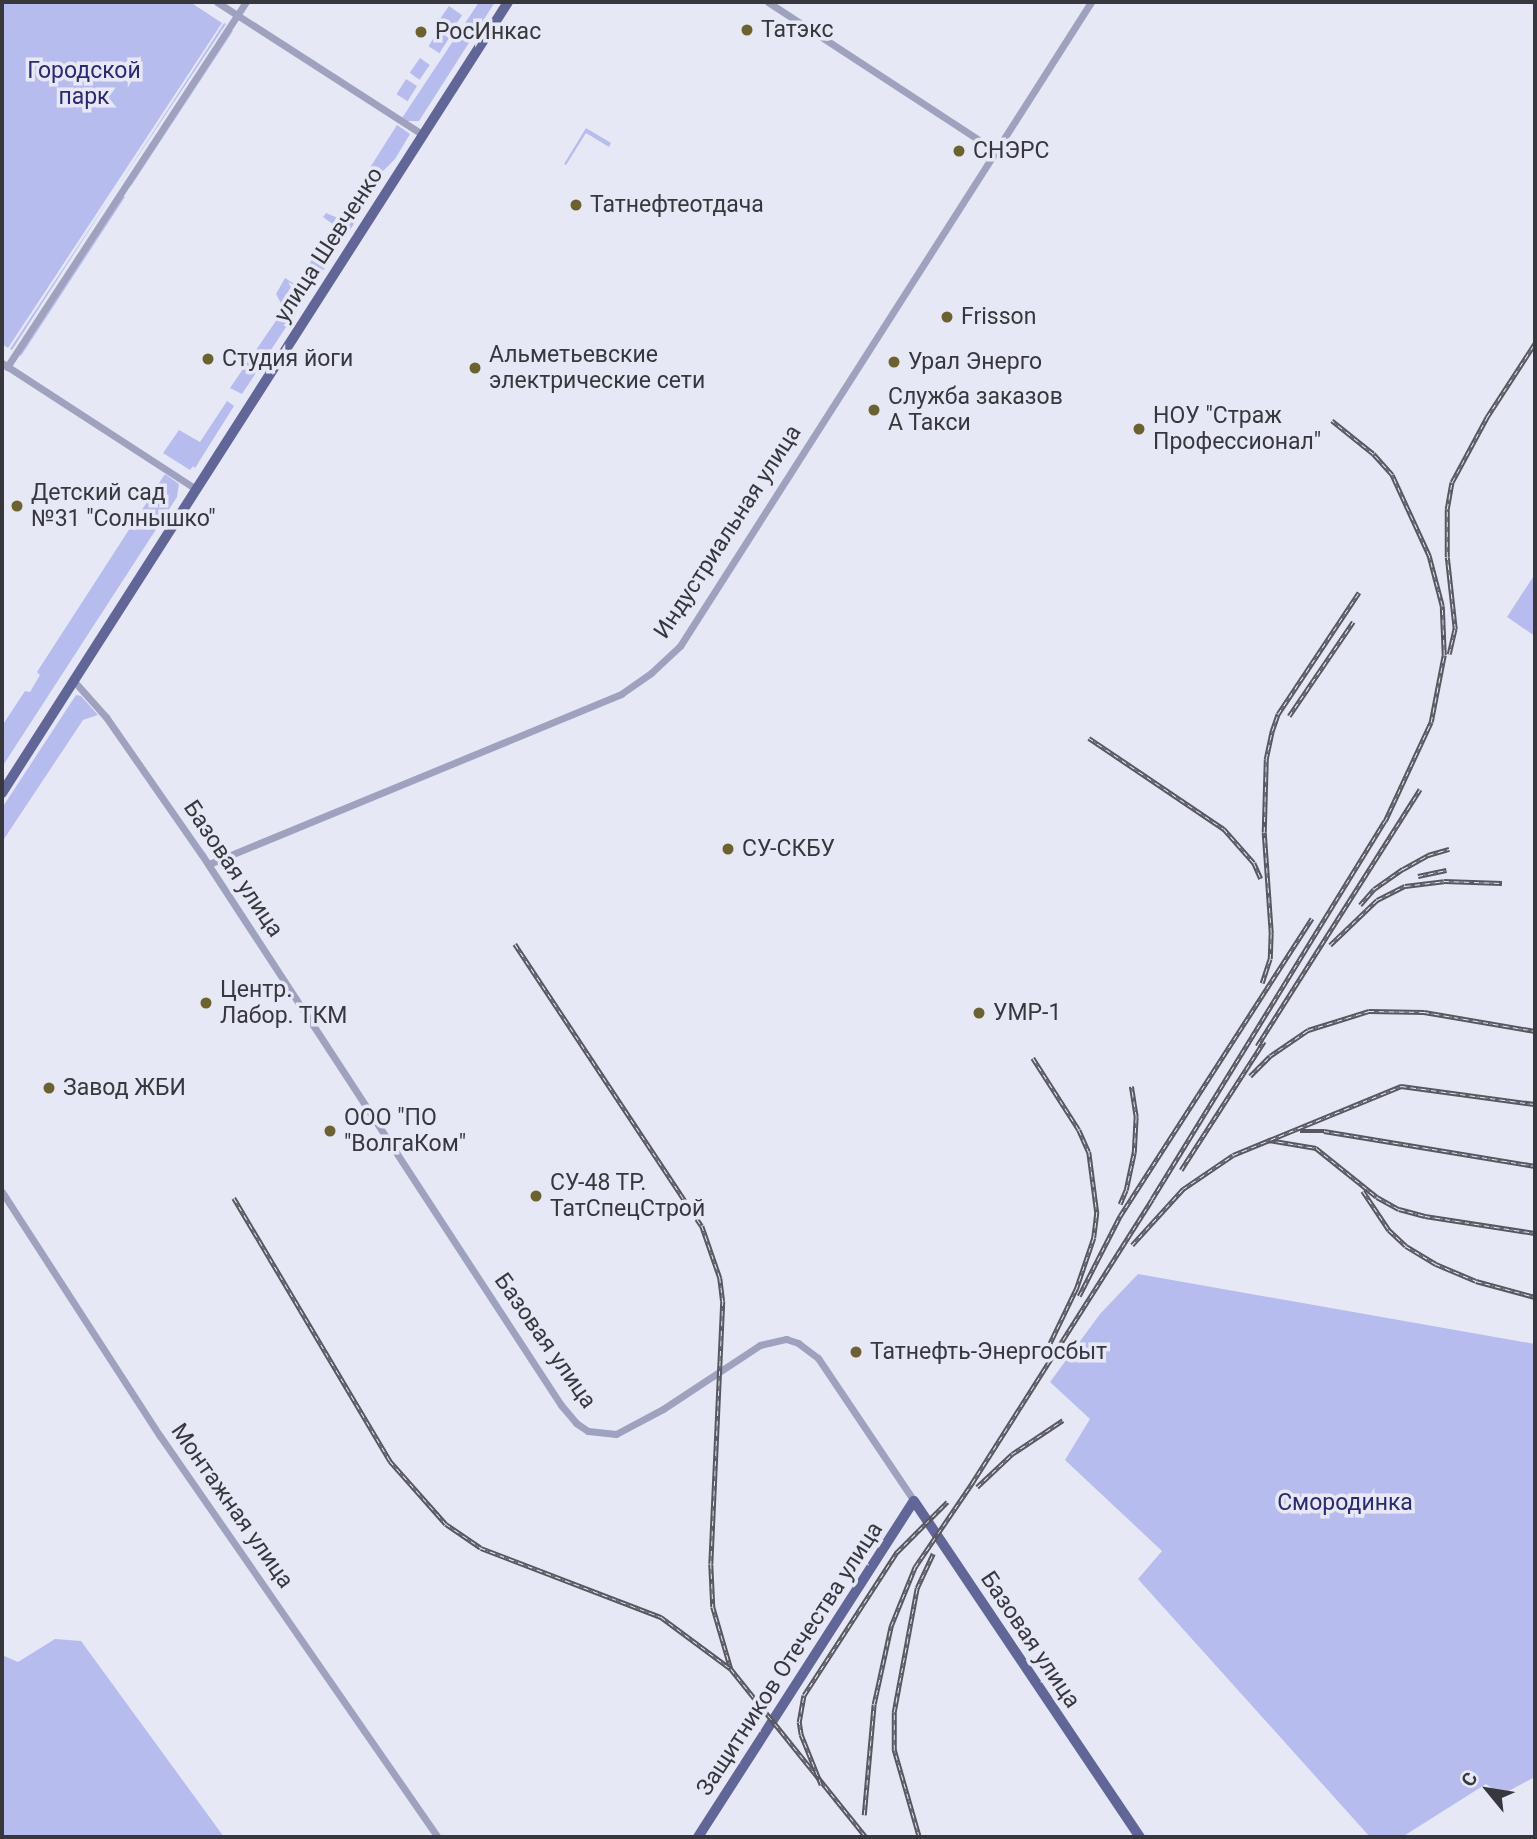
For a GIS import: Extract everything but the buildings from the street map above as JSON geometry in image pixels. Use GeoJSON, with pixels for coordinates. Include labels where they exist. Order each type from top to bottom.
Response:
{"type":"FeatureCollection","features":[{"type":"Feature","properties":{"kind":"main road","name":"улица Шевченко"},"geometry":{"type":"LineString","coordinates":[[2,793],[508,2]]}},
{"type":"Feature","properties":{"kind":"main road","name":"Защитников Отечества улица"},"geometry":{"type":"LineString","coordinates":[[698,1837],[914,1501]]}},
{"type":"Feature","properties":{"kind":"main road","name":"Базовая улица"},"geometry":{"type":"LineString","coordinates":[[914,1501],[1140,1837]]}},
{"type":"Feature","properties":{"kind":"street"},"geometry":{"type":"LineString","coordinates":[[217,2],[423,135]]}},
{"type":"Feature","properties":{"kind":"street"},"geometry":{"type":"LineString","coordinates":[[195,489],[5,365],[246,2]]}},
{"type":"Feature","properties":{"kind":"street"},"geometry":{"type":"LineString","coordinates":[[768,2],[996,151]]}},
{"type":"Feature","properties":{"kind":"street","name":"Индустриальная улица"},"geometry":{"type":"LineString","coordinates":[[209,864],[621,694],[651,673],[680,646],[1091,2]]}},
{"type":"Feature","properties":{"kind":"street","name":"Базовая улица"},"geometry":{"type":"LineString","coordinates":[[73,680],[106,717],[209,864],[561,1405],[576,1423],[588,1431],[616,1434],[663,1409],[760,1345],[786,1339],[798,1343],[818,1358],[914,1501]]}},
{"type":"Feature","properties":{"kind":"street","name":"Монтажная улица"},"geometry":{"type":"LineString","coordinates":[[2,1192],[160,1436],[438,1837]]}},
{"type":"Feature","properties":{"kind":"green space","name":"Городской парк"},"geometry":{"type":"Polygon","coordinates":[[[2,2],[190,2],[222,23],[8,348],[2,344],[2,2]]]}},
{"type":"Feature","properties":{"kind":"green space"},"geometry":{"type":"Polygon","coordinates":[[[479,2],[495,2],[419,121],[402,118],[479,2]]]}},
{"type":"Feature","properties":{"kind":"green space"},"geometry":{"type":"Polygon","coordinates":[[[449,6],[462,15],[451,31],[438,22],[449,6]]]}},
{"type":"Feature","properties":{"kind":"green space"},"geometry":{"type":"Polygon","coordinates":[[[224,23],[226,24],[118,186],[224,23]]]}},
{"type":"Feature","properties":{"kind":"green space"},"geometry":{"type":"Polygon","coordinates":[[[231,30],[233,31],[131,186],[130,185],[231,30]]]}},
{"type":"Feature","properties":{"kind":"green space"},"geometry":{"type":"Polygon","coordinates":[[[438,31],[449,38],[439,53],[428,46],[438,31]]]}},
{"type":"Feature","properties":{"kind":"green space"},"geometry":{"type":"Polygon","coordinates":[[[420,58],[430,65],[420,80],[410,73],[420,58]]]}},
{"type":"Feature","properties":{"kind":"green space"},"geometry":{"type":"Polygon","coordinates":[[[406,79],[417,86],[407,101],[396,94],[406,79]]]}},
{"type":"Feature","properties":{"kind":"green space"},"geometry":{"type":"Polygon","coordinates":[[[397,125],[410,134],[395,159],[382,172],[378,170],[367,187],[371,191],[367,204],[242,394],[230,388],[284,309],[276,294],[285,278],[296,285],[334,225],[323,217],[326,213],[338,218],[397,125]]]}},
{"type":"Feature","properties":{"kind":"green space"},"geometry":{"type":"Polygon","coordinates":[[[586,128],[611,143],[609,147],[586,133],[566,165],[564,164],[586,128]]]}},
{"type":"Feature","properties":{"kind":"green space"},"geometry":{"type":"Polygon","coordinates":[[[115,190],[12,350],[10,349],[115,190]]]}},
{"type":"Feature","properties":{"kind":"green space"},"geometry":{"type":"Polygon","coordinates":[[[123,196],[125,197],[21,356],[19,354],[123,196]]]}},
{"type":"Feature","properties":{"kind":"green space"},"geometry":{"type":"Polygon","coordinates":[[[227,401],[234,406],[195,468],[193,466],[190,470],[163,453],[179,430],[200,442],[227,401]]]}},
{"type":"Feature","properties":{"kind":"green space"},"geometry":{"type":"Polygon","coordinates":[[[165,474],[179,484],[177,497],[2,767],[2,726],[25,691],[30,692],[40,675],[37,672],[165,474]]]}},
{"type":"Feature","properties":{"kind":"green space"},"geometry":{"type":"Polygon","coordinates":[[[1535,574],[1535,636],[1507,617],[1535,574]]]}},
{"type":"Feature","properties":{"kind":"green space"},"geometry":{"type":"Polygon","coordinates":[[[76,695],[81,696],[98,715],[83,720],[2,842],[2,808],[76,695]]]}},
{"type":"Feature","properties":{"kind":"green space","name":"Смородинка"},"geometry":{"type":"Polygon","coordinates":[[[1138,1274],[1535,1344],[1535,1777],[1501,1795],[1486,1784],[1402,1837],[1370,1837],[1138,1579],[1162,1551],[1065,1460],[1090,1419],[1050,1382],[1100,1314],[1138,1274]]]}},
{"type":"Feature","properties":{"kind":"green space"},"geometry":{"type":"Polygon","coordinates":[[[55,1639],[81,1641],[224,1837],[2,1837],[2,1655],[18,1662],[55,1639]]]}},
{"type":"Feature","properties":{"kind":"railway"},"geometry":{"type":"LineString","coordinates":[[1449,654],[1455,629],[1447,557],[1447,509],[1452,482],[1487,417],[1535,343]]}},
{"type":"Feature","properties":{"kind":"railway"},"geometry":{"type":"LineString","coordinates":[[864,1815],[874,1704],[891,1626],[915,1567],[972,1483],[1152,1199],[1385,821],[1431,722],[1444,655],[1442,606],[1429,556],[1392,475],[1373,454],[1332,421]]}},
{"type":"Feature","properties":{"kind":"railway"},"geometry":{"type":"LineString","coordinates":[[1262,983],[1270,959],[1271,933],[1264,832],[1266,759],[1272,731],[1278,714],[1359,592]]}},
{"type":"Feature","properties":{"kind":"railway"},"geometry":{"type":"LineString","coordinates":[[1289,716],[1353,622]]}},
{"type":"Feature","properties":{"kind":"railway"},"geometry":{"type":"LineString","coordinates":[[1089,738],[1224,829],[1254,863],[1261,879]]}},
{"type":"Feature","properties":{"kind":"railway"},"geometry":{"type":"LineString","coordinates":[[1257,1046],[1420,789]]}},
{"type":"Feature","properties":{"kind":"railway"},"geometry":{"type":"LineString","coordinates":[[1360,905],[1374,889],[1403,869],[1428,855],[1449,849]]}},
{"type":"Feature","properties":{"kind":"railway"},"geometry":{"type":"LineString","coordinates":[[1418,876],[1446,870]]}},
{"type":"Feature","properties":{"kind":"railway"},"geometry":{"type":"LineString","coordinates":[[1330,945],[1377,900],[1405,886],[1444,881],[1502,883]]}},
{"type":"Feature","properties":{"kind":"railway"},"geometry":{"type":"LineString","coordinates":[[1079,1296],[1120,1216],[1312,918]]}},
{"type":"Feature","properties":{"kind":"railway"},"geometry":{"type":"LineString","coordinates":[[515,944],[702,1226],[720,1278],[723,1301],[711,1564],[713,1607],[731,1669],[866,1837]]}},
{"type":"Feature","properties":{"kind":"railway"},"geometry":{"type":"LineString","coordinates":[[1250,1076],[1270,1056],[1308,1030],[1369,1011],[1424,1012],[1535,1031]]}},
{"type":"Feature","properties":{"kind":"railway"},"geometry":{"type":"LineString","coordinates":[[1181,1170],[1264,1041]]}},
{"type":"Feature","properties":{"kind":"railway"},"geometry":{"type":"LineString","coordinates":[[1033,1058],[1079,1130],[1089,1152],[1097,1213],[1094,1238],[1077,1288],[1050,1344]]}},
{"type":"Feature","properties":{"kind":"railway"},"geometry":{"type":"LineString","coordinates":[[1120,1204],[1134,1153],[1136,1117],[1131,1086]]}},
{"type":"Feature","properties":{"kind":"railway"},"geometry":{"type":"LineString","coordinates":[[1132,1245],[1183,1189],[1233,1155],[1401,1086],[1535,1104]]}},
{"type":"Feature","properties":{"kind":"railway"},"geometry":{"type":"LineString","coordinates":[[1300,1131],[1324,1131],[1535,1166]]}},
{"type":"Feature","properties":{"kind":"railway"},"geometry":{"type":"LineString","coordinates":[[1268,1140],[1316,1148],[1377,1197],[1399,1209],[1425,1216],[1535,1233]]}},
{"type":"Feature","properties":{"kind":"railway"},"geometry":{"type":"LineString","coordinates":[[1363,1191],[1389,1230],[1406,1246],[1436,1264],[1476,1281],[1535,1297]]}},
{"type":"Feature","properties":{"kind":"railway"},"geometry":{"type":"LineString","coordinates":[[234,1198],[390,1461],[446,1524],[481,1548],[661,1617],[731,1669]]}},
{"type":"Feature","properties":{"kind":"railway"},"geometry":{"type":"LineString","coordinates":[[977,1487],[1012,1454],[1063,1420]]}},
{"type":"Feature","properties":{"kind":"railway"},"geometry":{"type":"LineString","coordinates":[[821,1785],[801,1735],[799,1722],[804,1695],[897,1552],[947,1502]]}},
{"type":"Feature","properties":{"kind":"railway"},"geometry":{"type":"LineString","coordinates":[[919,1837],[894,1750],[894,1712],[917,1588],[933,1553]]}},
{"type":"Feature","properties":{"kind":"place","name":"Татэкс"},"geometry":{"type":"Point","coordinates":[747,30]}},
{"type":"Feature","properties":{"kind":"place","name":"РосИнкас"},"geometry":{"type":"Point","coordinates":[421,32]}},
{"type":"Feature","properties":{"kind":"place","name":"СНЭРС"},"geometry":{"type":"Point","coordinates":[959,151]}},
{"type":"Feature","properties":{"kind":"place","name":"Татнефтеотдача"},"geometry":{"type":"Point","coordinates":[576,205]}},
{"type":"Feature","properties":{"kind":"place","name":"Frisson"},"geometry":{"type":"Point","coordinates":[947,317]}},
{"type":"Feature","properties":{"kind":"place","name":"Студия йоги"},"geometry":{"type":"Point","coordinates":[208,359]}},
{"type":"Feature","properties":{"kind":"place","name":"Урал Энерго"},"geometry":{"type":"Point","coordinates":[894,362]}},
{"type":"Feature","properties":{"kind":"place","name":"Альметьевские электрические сети"},"geometry":{"type":"Point","coordinates":[475,368]}},
{"type":"Feature","properties":{"kind":"place","name":"Служба заказов А Такси"},"geometry":{"type":"Point","coordinates":[874,410]}},
{"type":"Feature","properties":{"kind":"place","name":"НОУ \"Страж Профессионал\""},"geometry":{"type":"Point","coordinates":[1139,429]}},
{"type":"Feature","properties":{"kind":"place","name":"Детский сад №31 \"Солнышко\""},"geometry":{"type":"Point","coordinates":[17,506]}},
{"type":"Feature","properties":{"kind":"place","name":"СУ-СКБУ"},"geometry":{"type":"Point","coordinates":[728,849]}},
{"type":"Feature","properties":{"kind":"place","name":"Центр. Лабор. ТКМ"},"geometry":{"type":"Point","coordinates":[206,1003]}},
{"type":"Feature","properties":{"kind":"place","name":"УМР-1"},"geometry":{"type":"Point","coordinates":[979,1013]}},
{"type":"Feature","properties":{"kind":"place","name":"Завод ЖБИ"},"geometry":{"type":"Point","coordinates":[49,1088]}},
{"type":"Feature","properties":{"kind":"place","name":"ООО \"ПО \"ВолгаКом\""},"geometry":{"type":"Point","coordinates":[330,1131]}},
{"type":"Feature","properties":{"kind":"place","name":"СУ-48 ТР. ТатСпецСтрой"},"geometry":{"type":"Point","coordinates":[536,1196]}},
{"type":"Feature","properties":{"kind":"place","name":"Татнефть-Энергосбыт"},"geometry":{"type":"Point","coordinates":[856,1352]}}]}
